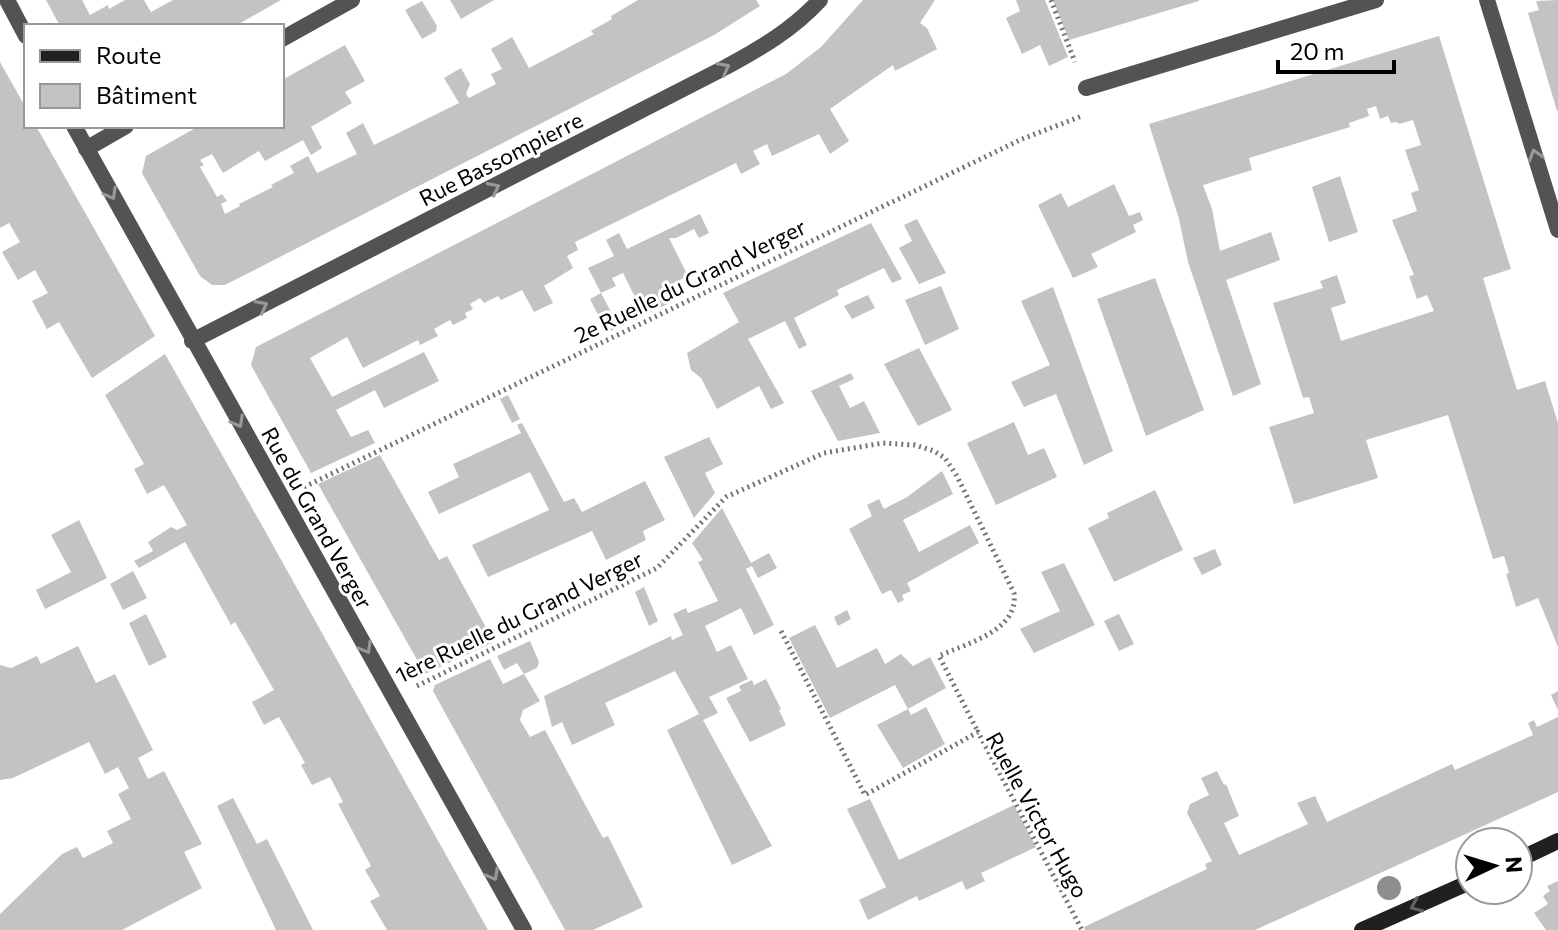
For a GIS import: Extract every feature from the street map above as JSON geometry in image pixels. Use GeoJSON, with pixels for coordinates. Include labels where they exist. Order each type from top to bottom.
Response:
{"type":"FeatureCollection","features":[{"type":"Feature","properties":{"kind":"main road"},"geometry":{"type":"LineString","coordinates":[[1534,852],[1558,841]]}},
{"type":"Feature","properties":{"kind":"main road"},"geometry":{"type":"LineString","coordinates":[[1362,930],[1454,889]]}},
{"type":"Feature","properties":{"kind":"street"},"geometry":{"type":"LineString","coordinates":[[7,0],[24,32]]}},
{"type":"Feature","properties":{"kind":"street"},"geometry":{"type":"LineString","coordinates":[[284,38],[352,0]]}},
{"type":"Feature","properties":{"kind":"street","name":"Rue Bassompierre"},"geometry":{"type":"LineString","coordinates":[[192,341],[726,67],[775,40],[820,0]]}},
{"type":"Feature","properties":{"kind":"street"},"geometry":{"type":"LineString","coordinates":[[1086,88],[1376,0]]}},
{"type":"Feature","properties":{"kind":"street"},"geometry":{"type":"LineString","coordinates":[[1487,0],[1558,230]]}},
{"type":"Feature","properties":{"kind":"street","name":"Rue du Grand Verger"},"geometry":{"type":"LineString","coordinates":[[75,128],[524,930]]}},
{"type":"Feature","properties":{"kind":"street"},"geometry":{"type":"LineString","coordinates":[[86,149],[123,128]]}},
{"type":"Feature","properties":{"kind":"path"},"geometry":{"type":"LineString","coordinates":[[1051,0],[1086,88]]}},
{"type":"Feature","properties":{"kind":"path","name":"2e Ruelle du Grand Verger"},"geometry":{"type":"LineString","coordinates":[[281,498],[1022,139],[1095,110],[1086,88]]}},
{"type":"Feature","properties":{"kind":"path","name":"1ère Ruelle du Grand Verger"},"geometry":{"type":"LineString","coordinates":[[393,697],[657,568],[726,497],[824,453],[883,443],[915,445],[945,458],[957,476],[1014,593],[1012,613],[1004,626],[939,656],[978,732]]}},
{"type":"Feature","properties":{"kind":"path","name":"Ruelle Victor Hugo"},"geometry":{"type":"LineString","coordinates":[[781,631],[865,795],[978,732],[1082,930]]}},
{"type":"Feature","properties":{"kind":"building"},"geometry":{"type":"Polygon","coordinates":[[[46,0],[82,0],[90,15],[125,0],[144,0],[151,12],[173,0],[281,0],[239,24],[59,24],[46,0]]]}},
{"type":"Feature","properties":{"kind":"building"},"geometry":{"type":"Polygon","coordinates":[[[450,0],[494,0],[461,19],[450,0]]]}},
{"type":"Feature","properties":{"kind":"building"},"geometry":{"type":"Polygon","coordinates":[[[638,0],[756,0],[760,6],[714,35],[225,285],[212,285],[200,276],[142,173],[146,156],[195,128],[284,128],[284,79],[345,45],[365,81],[345,92],[352,103],[311,127],[322,148],[311,155],[303,140],[265,161],[259,151],[223,173],[212,154],[200,160],[204,165],[200,167],[217,197],[222,194],[227,201],[221,204],[225,214],[294,173],[290,166],[308,156],[317,173],[357,154],[346,133],[363,123],[374,145],[459,103],[444,78],[461,68],[470,84],[466,94],[469,98],[496,84],[491,74],[502,69],[491,49],[512,37],[529,68],[594,34],[591,31],[612,19],[611,16],[638,0]]]}},
{"type":"Feature","properties":{"kind":"building"},"geometry":{"type":"Polygon","coordinates":[[[863,0],[935,0],[920,23],[927,28],[937,49],[895,71],[893,65],[830,109],[849,141],[830,154],[819,134],[772,156],[767,144],[753,151],[760,164],[741,174],[736,163],[575,242],[578,250],[567,256],[573,268],[544,286],[553,303],[534,312],[522,290],[501,300],[498,296],[484,303],[480,298],[470,304],[473,309],[465,313],[467,318],[453,325],[450,320],[434,329],[438,336],[420,345],[418,340],[363,368],[347,337],[310,358],[332,397],[424,352],[439,381],[384,408],[375,390],[336,410],[351,437],[368,430],[375,443],[311,473],[251,365],[256,347],[786,74],[821,47],[863,0]]]}},
{"type":"Feature","properties":{"kind":"building"},"geometry":{"type":"Polygon","coordinates":[[[1016,0],[1045,0],[1068,57],[1049,66],[1040,45],[1022,54],[1006,18],[1020,11],[1016,0]]]}},
{"type":"Feature","properties":{"kind":"building"},"geometry":{"type":"Polygon","coordinates":[[[1053,0],[1198,0],[1199,1],[1069,40],[1053,0]]]}},
{"type":"Feature","properties":{"kind":"building"},"geometry":{"type":"Polygon","coordinates":[[[1558,0],[1557,111],[1528,13],[1539,10],[1536,1],[1558,0]]]}},
{"type":"Feature","properties":{"kind":"building"},"geometry":{"type":"Polygon","coordinates":[[[422,1],[437,26],[436,31],[422,39],[405,10],[422,1]]]}},
{"type":"Feature","properties":{"kind":"building"},"geometry":{"type":"Polygon","coordinates":[[[1439,36],[1511,269],[1483,278],[1508,361],[1517,390],[1545,381],[1558,423],[1558,647],[1538,598],[1516,607],[1504,556],[1493,559],[1448,415],[1366,440],[1378,478],[1294,504],[1269,427],[1314,413],[1309,397],[1303,398],[1273,303],[1323,288],[1320,281],[1337,275],[1346,303],[1331,308],[1341,341],[1434,311],[1427,295],[1417,299],[1409,276],[1414,275],[1392,220],[1417,211],[1411,193],[1419,190],[1405,150],[1421,145],[1413,120],[1399,124],[1391,123],[1388,116],[1380,119],[1376,106],[1367,109],[1369,116],[1349,123],[1350,127],[1249,158],[1252,170],[1203,185],[1212,209],[1220,251],[1271,232],[1280,260],[1226,280],[1261,384],[1233,396],[1188,262],[1179,219],[1149,124],[1439,36]]]}},
{"type":"Feature","properties":{"kind":"building"},"geometry":{"type":"Polygon","coordinates":[[[0,62],[24,104],[24,128],[37,128],[155,336],[92,378],[59,322],[47,329],[32,301],[48,293],[35,270],[18,280],[2,252],[20,242],[9,223],[0,228],[0,62]]]}},
{"type":"Feature","properties":{"kind":"building"},"geometry":{"type":"Polygon","coordinates":[[[1340,176],[1358,232],[1329,242],[1312,187],[1340,176]]]}},
{"type":"Feature","properties":{"kind":"building"},"geometry":{"type":"Polygon","coordinates":[[[1114,184],[1129,216],[1140,212],[1143,220],[1133,225],[1136,232],[1091,254],[1098,267],[1073,278],[1038,205],[1061,193],[1068,207],[1114,184]]]}},
{"type":"Feature","properties":{"kind":"building"},"geometry":{"type":"Polygon","coordinates":[[[700,214],[709,233],[699,238],[694,229],[669,238],[688,276],[663,288],[670,303],[650,312],[644,297],[637,301],[623,273],[612,278],[616,286],[601,293],[588,268],[614,256],[606,240],[619,233],[627,249],[700,214]]]}},
{"type":"Feature","properties":{"kind":"building"},"geometry":{"type":"Polygon","coordinates":[[[917,219],[946,273],[919,284],[899,248],[912,241],[904,225],[917,219]]]}},
{"type":"Feature","properties":{"kind":"building"},"geometry":{"type":"Polygon","coordinates":[[[871,223],[902,279],[892,283],[884,268],[837,290],[839,295],[794,318],[807,345],[799,349],[785,321],[748,339],[784,403],[771,409],[759,386],[717,409],[701,378],[691,370],[687,353],[739,322],[723,293],[871,223]]]}},
{"type":"Feature","properties":{"kind":"building"},"geometry":{"type":"Polygon","coordinates":[[[1155,278],[1204,410],[1146,436],[1097,299],[1155,278]]]}},
{"type":"Feature","properties":{"kind":"building"},"geometry":{"type":"Polygon","coordinates":[[[941,286],[959,329],[925,345],[905,300],[941,286]]]}},
{"type":"Feature","properties":{"kind":"building"},"geometry":{"type":"Polygon","coordinates":[[[1053,287],[1113,451],[1084,465],[1056,394],[1024,407],[1011,382],[1050,365],[1021,301],[1053,287]]]}},
{"type":"Feature","properties":{"kind":"building"},"geometry":{"type":"Polygon","coordinates":[[[601,293],[619,327],[607,333],[590,299],[601,293]]]}},
{"type":"Feature","properties":{"kind":"building"},"geometry":{"type":"Polygon","coordinates":[[[868,295],[875,308],[852,319],[844,306],[868,295]]]}},
{"type":"Feature","properties":{"kind":"building"},"geometry":{"type":"Polygon","coordinates":[[[919,348],[952,410],[918,426],[884,364],[919,348]]]}},
{"type":"Feature","properties":{"kind":"building"},"geometry":{"type":"Polygon","coordinates":[[[165,354],[488,930],[387,930],[370,901],[380,896],[365,870],[371,866],[338,804],[343,802],[330,777],[312,785],[301,765],[305,763],[279,717],[264,725],[252,702],[274,690],[235,622],[231,625],[185,542],[139,568],[134,561],[153,551],[148,542],[171,527],[177,530],[187,525],[164,485],[147,494],[134,469],[144,464],[105,395],[165,354]]]}},
{"type":"Feature","properties":{"kind":"building"},"geometry":{"type":"Polygon","coordinates":[[[851,373],[854,379],[839,386],[850,408],[864,401],[880,433],[838,441],[811,391],[851,373]]]}},
{"type":"Feature","properties":{"kind":"building"},"geometry":{"type":"Polygon","coordinates":[[[508,395],[520,419],[512,423],[500,399],[508,395]]]}},
{"type":"Feature","properties":{"kind":"building"},"geometry":{"type":"Polygon","coordinates":[[[1014,422],[1028,455],[1044,448],[1057,477],[996,505],[967,443],[1014,422]]]}},
{"type":"Feature","properties":{"kind":"building"},"geometry":{"type":"Polygon","coordinates":[[[522,423],[564,502],[574,498],[582,512],[645,481],[665,520],[643,531],[646,540],[606,560],[592,531],[488,577],[472,545],[549,510],[530,472],[439,514],[428,492],[459,477],[453,464],[521,433],[517,425],[522,423]]]}},
{"type":"Feature","properties":{"kind":"building"},"geometry":{"type":"Polygon","coordinates":[[[709,437],[723,464],[705,473],[715,493],[694,518],[664,457],[709,437]]]}},
{"type":"Feature","properties":{"kind":"building"},"geometry":{"type":"Polygon","coordinates":[[[380,455],[439,560],[447,556],[494,642],[425,674],[318,484],[380,455]]]}},
{"type":"Feature","properties":{"kind":"building"},"geometry":{"type":"Polygon","coordinates":[[[942,471],[953,494],[903,520],[919,552],[970,525],[979,543],[907,583],[911,591],[902,595],[904,600],[898,603],[891,590],[882,594],[849,529],[872,516],[867,505],[879,499],[884,509],[907,497],[942,471]]]}},
{"type":"Feature","properties":{"kind":"building"},"geometry":{"type":"Polygon","coordinates":[[[1155,490],[1183,550],[1114,582],[1088,528],[1109,518],[1107,513],[1155,490]]]}},
{"type":"Feature","properties":{"kind":"building"},"geometry":{"type":"Polygon","coordinates":[[[722,508],[751,563],[769,553],[777,568],[758,578],[752,566],[746,569],[774,625],[754,635],[741,608],[705,626],[717,652],[731,645],[748,679],[709,697],[718,713],[703,720],[772,846],[732,865],[667,730],[699,714],[675,671],[605,703],[615,725],[572,745],[562,722],[552,727],[544,696],[671,636],[672,640],[683,635],[673,614],[686,608],[688,613],[718,601],[698,562],[703,560],[692,543],[722,508]]]}},
{"type":"Feature","properties":{"kind":"building"},"geometry":{"type":"Polygon","coordinates":[[[79,520],[107,578],[45,609],[36,590],[71,572],[51,535],[79,520]]]}},
{"type":"Feature","properties":{"kind":"building"},"geometry":{"type":"Polygon","coordinates":[[[1215,549],[1222,565],[1202,575],[1193,558],[1215,549]]]}},
{"type":"Feature","properties":{"kind":"building"},"geometry":{"type":"Polygon","coordinates":[[[1064,563],[1095,625],[1034,653],[1020,629],[1060,611],[1041,572],[1064,563]]]}},
{"type":"Feature","properties":{"kind":"building"},"geometry":{"type":"Polygon","coordinates":[[[133,571],[147,598],[123,610],[110,584],[133,571]]]}},
{"type":"Feature","properties":{"kind":"building"},"geometry":{"type":"Polygon","coordinates":[[[644,587],[658,621],[649,626],[635,592],[644,587]]]}},
{"type":"Feature","properties":{"kind":"building"},"geometry":{"type":"Polygon","coordinates":[[[847,610],[851,619],[838,626],[834,617],[847,610]]]}},
{"type":"Feature","properties":{"kind":"building"},"geometry":{"type":"Polygon","coordinates":[[[146,614],[167,657],[149,666],[129,623],[146,614]]]}},
{"type":"Feature","properties":{"kind":"building"},"geometry":{"type":"Polygon","coordinates":[[[1119,614],[1134,644],[1119,651],[1104,621],[1119,614]]]}},
{"type":"Feature","properties":{"kind":"building"},"geometry":{"type":"Polygon","coordinates":[[[815,625],[837,668],[877,648],[885,664],[901,654],[913,666],[930,657],[946,688],[908,709],[895,685],[830,718],[789,638],[815,625]]]}},
{"type":"Feature","properties":{"kind":"building"},"geometry":{"type":"Polygon","coordinates":[[[530,641],[539,662],[537,668],[524,674],[517,663],[504,670],[497,656],[530,641]]]}},
{"type":"Feature","properties":{"kind":"building"},"geometry":{"type":"Polygon","coordinates":[[[78,646],[96,683],[115,674],[153,750],[138,758],[148,779],[164,771],[202,844],[184,852],[202,888],[122,930],[0,930],[0,914],[62,854],[77,847],[83,858],[113,843],[107,831],[131,819],[118,794],[129,788],[118,767],[105,774],[89,742],[13,778],[0,780],[0,665],[11,668],[37,656],[41,664],[78,646]]]}},
{"type":"Feature","properties":{"kind":"building"},"geometry":{"type":"Polygon","coordinates":[[[490,659],[503,684],[524,674],[540,701],[523,710],[520,720],[530,737],[545,730],[603,838],[608,836],[643,907],[593,930],[565,930],[433,691],[435,685],[490,659]]]}},
{"type":"Feature","properties":{"kind":"building"},"geometry":{"type":"Polygon","coordinates":[[[766,679],[786,725],[750,742],[726,698],[741,691],[739,686],[752,680],[754,685],[766,679]]]}},
{"type":"Feature","properties":{"kind":"building"},"geometry":{"type":"Polygon","coordinates":[[[1558,691],[1558,710],[1551,695],[1558,691]]]}},
{"type":"Feature","properties":{"kind":"building"},"geometry":{"type":"Polygon","coordinates":[[[926,707],[945,744],[903,768],[877,725],[908,709],[911,715],[926,707]]]}},
{"type":"Feature","properties":{"kind":"building"},"geometry":{"type":"Polygon","coordinates":[[[1558,717],[1558,792],[1483,826],[1454,826],[1454,839],[1255,930],[1085,930],[1084,927],[1207,869],[1205,864],[1212,861],[1187,813],[1190,804],[1209,795],[1201,778],[1217,771],[1226,784],[1239,816],[1224,823],[1239,855],[1308,824],[1297,803],[1315,796],[1327,822],[1452,764],[1455,770],[1533,735],[1528,723],[1534,720],[1537,727],[1558,717]]]}},
{"type":"Feature","properties":{"kind":"building"},"geometry":{"type":"Polygon","coordinates":[[[233,798],[257,844],[267,839],[313,930],[276,930],[217,806],[233,798]]]}},
{"type":"Feature","properties":{"kind":"building"},"geometry":{"type":"Polygon","coordinates":[[[870,799],[899,860],[1014,805],[1036,847],[981,873],[985,881],[966,890],[962,881],[919,901],[917,896],[868,920],[859,900],[886,887],[847,809],[870,799]]]}},
{"type":"Feature","properties":{"kind":"building"},"geometry":{"type":"Polygon","coordinates":[[[1558,881],[1558,930],[1546,930],[1534,913],[1548,904],[1543,896],[1550,891],[1547,886],[1558,881]]]}}]}
